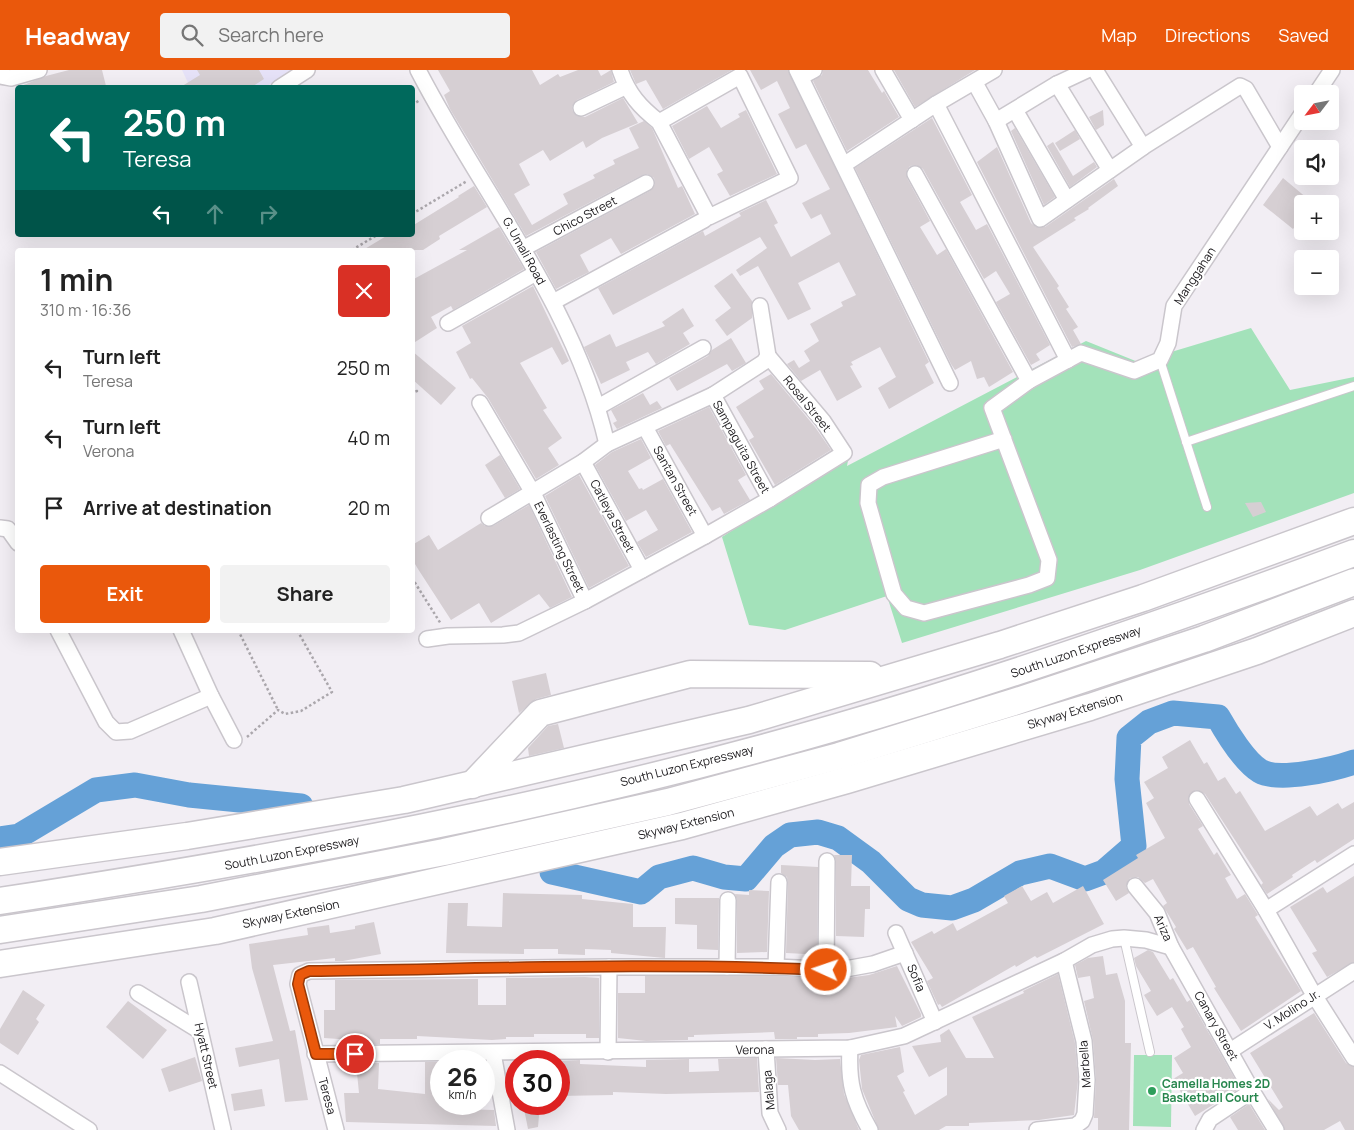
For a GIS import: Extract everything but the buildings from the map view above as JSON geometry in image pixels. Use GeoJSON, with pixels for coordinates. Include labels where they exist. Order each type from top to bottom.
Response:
{"type":"FeatureCollection","features":[{"type":"Feature","properties":{"kind":"highway"},"geometry":{"type":"LineString","coordinates":[[0,862],[187,836],[435,793],[749,720],[1000,645],[1133,602],[1354,522]]}},
{"type":"Feature","properties":{"kind":"highway","name":"South Luzon Expressway"},"geometry":{"type":"LineString","coordinates":[[0,901],[194,872],[394,833],[666,772],[831,729],[998,678],[1193,613],[1354,553]]}},
{"type":"Feature","properties":{"kind":"highway"},"geometry":{"type":"LineString","coordinates":[[0,930],[201,899],[444,852],[668,802],[839,756],[1014,702],[1204,639],[1354,582]]}},
{"type":"Feature","properties":{"kind":"highway","name":"Skyway Extension"},"geometry":{"type":"LineString","coordinates":[[0,964],[215,931],[682,826],[856,778],[1090,708],[1257,651],[1354,613]]}},
{"type":"Feature","properties":{"kind":"highway"},"geometry":{"type":"LineString","coordinates":[[472,785],[540,712],[690,674],[897,675]]}},
{"type":"Feature","properties":{"kind":"street"},"geometry":{"type":"LineString","coordinates":[[0,76],[11,78],[39,70]]}},
{"type":"Feature","properties":{"kind":"street"},"geometry":{"type":"LineString","coordinates":[[284,85],[307,70]]}},
{"type":"Feature","properties":{"kind":"street","name":"G. Umali Road"},"geometry":{"type":"LineString","coordinates":[[418,70],[478,174],[524,248],[553,302],[598,407],[607,444]]}},
{"type":"Feature","properties":{"kind":"street"},"geometry":{"type":"LineString","coordinates":[[620,70],[625,86],[639,106],[659,122],[709,217],[790,178],[740,76],[659,122]]}},
{"type":"Feature","properties":{"kind":"street"},"geometry":{"type":"LineString","coordinates":[[883,70],[912,120]]}},
{"type":"Feature","properties":{"kind":"street"},"geometry":{"type":"LineString","coordinates":[[844,164],[936,104],[975,83],[994,70]]}},
{"type":"Feature","properties":{"kind":"street"},"geometry":{"type":"LineString","coordinates":[[996,121],[1056,84],[1087,70]]}},
{"type":"Feature","properties":{"kind":"street"},"geometry":{"type":"LineString","coordinates":[[1095,70],[1143,147]]}},
{"type":"Feature","properties":{"kind":"street"},"geometry":{"type":"LineString","coordinates":[[1322,85],[1332,70]]}},
{"type":"Feature","properties":{"kind":"street"},"geometry":{"type":"LineString","coordinates":[[804,72],[844,164],[950,383]]}},
{"type":"Feature","properties":{"kind":"street"},"geometry":{"type":"LineString","coordinates":[[975,83],[996,121],[1040,219],[1143,147],[1240,86],[1246,89],[1280,148]]}},
{"type":"Feature","properties":{"kind":"street"},"geometry":{"type":"LineString","coordinates":[[1056,84],[1110,170]]}},
{"type":"Feature","properties":{"kind":"street"},"geometry":{"type":"LineString","coordinates":[[581,108],[625,86]]}},
{"type":"Feature","properties":{"kind":"street"},"geometry":{"type":"LineString","coordinates":[[936,104],[1068,360]]}},
{"type":"Feature","properties":{"kind":"street"},"geometry":{"type":"LineString","coordinates":[[1015,110],[1067,200]]}},
{"type":"Feature","properties":{"kind":"street","name":"Manggahan"},"geometry":{"type":"LineString","coordinates":[[1160,360],[1168,343],[1174,306],[1294,126]]}},
{"type":"Feature","properties":{"kind":"street"},"geometry":{"type":"LineString","coordinates":[[916,174],[1029,381]]}},
{"type":"Feature","properties":{"kind":"street","name":"Chico Street"},"geometry":{"type":"LineString","coordinates":[[524,248],[646,183]]}},
{"type":"Feature","properties":{"kind":"street"},"geometry":{"type":"LineString","coordinates":[[553,302],[704,220]]}},
{"type":"Feature","properties":{"kind":"street"},"geometry":{"type":"LineString","coordinates":[[448,323],[536,273]]}},
{"type":"Feature","properties":{"kind":"street"},"geometry":{"type":"LineString","coordinates":[[489,518],[583,462],[607,444],[713,395],[758,367],[768,356],[760,306]]}},
{"type":"Feature","properties":{"kind":"street"},"geometry":{"type":"LineString","coordinates":[[598,407],[703,348]]}},
{"type":"Feature","properties":{"kind":"street"},"geometry":{"type":"LineString","coordinates":[[1004,439],[882,477],[869,485],[868,503],[894,594],[906,608],[924,613],[1029,585],[1047,578],[1049,560],[1004,439],[992,408],[1029,381],[1081,353],[1134,371],[1160,360]]}},
{"type":"Feature","properties":{"kind":"street","name":"Rosal Street"},"geometry":{"type":"LineString","coordinates":[[768,356],[822,421],[844,453],[770,499]]}},
{"type":"Feature","properties":{"kind":"street","name":"Sampaguita Street"},"geometry":{"type":"LineString","coordinates":[[713,395],[770,499]]}},
{"type":"Feature","properties":{"kind":"street","name":"Everlasting Street"},"geometry":{"type":"LineString","coordinates":[[480,403],[533,493],[585,601]]}},
{"type":"Feature","properties":{"kind":"street","name":"Santan Street"},"geometry":{"type":"LineString","coordinates":[[645,427],[705,536]]}},
{"type":"Feature","properties":{"kind":"street","name":"Catleya Street"},"geometry":{"type":"LineString","coordinates":[[583,462],[642,570]]}},
{"type":"Feature","properties":{"kind":"street"},"geometry":{"type":"LineString","coordinates":[[427,639],[448,636],[519,633],[585,601],[770,499]]}},
{"type":"Feature","properties":{"kind":"street"},"geometry":{"type":"LineString","coordinates":[[4,528],[15,540]]}},
{"type":"Feature","properties":{"kind":"street"},"geometry":{"type":"LineString","coordinates":[[60,633],[106,722],[116,732],[130,731],[211,696]]}},
{"type":"Feature","properties":{"kind":"street"},"geometry":{"type":"LineString","coordinates":[[183,633],[211,696],[234,740]]}},
{"type":"Feature","properties":{"kind":"street"},"geometry":{"type":"LineString","coordinates":[[1197,799],[1266,910],[1314,995],[1354,1058]]}},
{"type":"Feature","properties":{"kind":"street"},"geometry":{"type":"LineString","coordinates":[[1266,910],[1354,854]]}},
{"type":"Feature","properties":{"kind":"street"},"geometry":{"type":"LineString","coordinates":[[826,970],[827,861]]}},
{"type":"Feature","properties":{"kind":"street"},"geometry":{"type":"LineString","coordinates":[[776,967],[779,882]]}},
{"type":"Feature","properties":{"kind":"street","name":"Ariza"},"geometry":{"type":"LineString","coordinates":[[1136,886],[1157,913],[1171,947]]}},
{"type":"Feature","properties":{"kind":"street"},"geometry":{"type":"LineString","coordinates":[[727,967],[728,900]]}},
{"type":"Feature","properties":{"kind":"street","name":"Sofia"},"geometry":{"type":"LineString","coordinates":[[896,933],[935,1022]]}},
{"type":"Feature","properties":{"kind":"street","name":"Verona"},"geometry":{"type":"LineString","coordinates":[[495,1053],[850,1048],[904,1036],[1064,961],[1092,945],[1112,939],[1124,938],[1146,940],[1171,947]]}},
{"type":"Feature","properties":{"kind":"street","name":"Canary Street"},"geometry":{"type":"LineString","coordinates":[[1171,947],[1276,1130]]}},
{"type":"Feature","properties":{"kind":"street"},"geometry":{"type":"LineString","coordinates":[[608,1052],[609,967],[776,967],[840,970],[873,964],[905,953]]}},
{"type":"Feature","properties":{"kind":"street","name":"Marbella"},"geometry":{"type":"LineString","coordinates":[[1037,1130],[1075,1126],[1082,1122],[1085,1114],[1087,1080],[1084,1041],[1064,961]]}},
{"type":"Feature","properties":{"kind":"street","name":"Teresa"},"geometry":{"type":"LineString","coordinates":[[336,1130],[298,984],[300,975],[309,971],[609,967]]}},
{"type":"Feature","properties":{"kind":"street","name":"V. Molino Jr."},"geometry":{"type":"LineString","coordinates":[[1230,1051],[1314,995],[1354,971]]}},
{"type":"Feature","properties":{"kind":"street","name":"Hyatt Street"},"geometry":{"type":"LineString","coordinates":[[189,982],[224,1130]]}},
{"type":"Feature","properties":{"kind":"street"},"geometry":{"type":"LineString","coordinates":[[138,993],[200,1031]]}},
{"type":"Feature","properties":{"kind":"street"},"geometry":{"type":"LineString","coordinates":[[850,1048],[850,1084],[857,1106],[870,1130]]}},
{"type":"Feature","properties":{"kind":"street","name":"Malaga"},"geometry":{"type":"LineString","coordinates":[[766,1049],[770,1113],[778,1130]]}},
{"type":"Feature","properties":{"kind":"street","name":"Verona"},"geometry":{"type":"LineString","coordinates":[[316,1054],[430,1053]]}},
{"type":"Feature","properties":{"kind":"street"},"geometry":{"type":"LineString","coordinates":[[495,1064],[507,1130]]}},
{"type":"Feature","properties":{"kind":"street"},"geometry":{"type":"LineString","coordinates":[[0,1072],[89,1130]]}},
{"type":"Feature","properties":{"kind":"street"},"geometry":{"type":"LineString","coordinates":[[1204,1130],[1210,1119],[1252,1091]]}},
{"type":"Feature","properties":{"kind":"lane"},"geometry":{"type":"LineString","coordinates":[[1160,360],[1207,507]]}},
{"type":"Feature","properties":{"kind":"lane"},"geometry":{"type":"LineString","coordinates":[[1186,442],[1354,386]]}},
{"type":"Feature","properties":{"kind":"lane"},"geometry":{"type":"LineString","coordinates":[[1124,938],[1150,1052]]}},
{"type":"Feature","properties":{"kind":"path"},"geometry":{"type":"LineString","coordinates":[[415,212],[478,174]]}},
{"type":"Feature","properties":{"kind":"path"},"geometry":{"type":"LineString","coordinates":[[355,248],[374,237]]}},
{"type":"Feature","properties":{"kind":"path"},"geometry":{"type":"LineString","coordinates":[[415,583],[448,636]]}},
{"type":"Feature","properties":{"kind":"path"},"geometry":{"type":"LineString","coordinates":[[240,633],[278,710],[285,714],[301,711],[332,692],[299,633]]}},
{"type":"Feature","properties":{"kind":"path"},"geometry":{"type":"LineString","coordinates":[[234,740],[237,743],[242,742],[278,710]]}},
{"type":"Feature","properties":{"kind":"shaded area"},"geometry":{"type":"Polygon","coordinates":[[[182,70],[292,70],[269,85],[189,85],[182,70]]]}},
{"type":"Feature","properties":{"kind":"green space"},"geometry":{"type":"Polygon","coordinates":[[[1251,328],[1290,390],[1354,377],[1354,493],[1140,570],[902,643],[887,596],[785,630],[749,625],[722,537],[849,455],[847,466],[1086,341],[1138,362],[1251,328]]]}},
{"type":"Feature","properties":{"kind":"green space","name":"Camella Homes 2D Basketball Court"},"geometry":{"type":"Polygon","coordinates":[[[1134,1055],[1172,1055],[1171,1127],[1133,1126],[1134,1055]]]}},
{"type":"Feature","properties":{"kind":"waterway"},"geometry":{"type":"LineString","coordinates":[[552,872],[641,892],[659,877],[693,868],[724,877],[746,879],[774,846],[790,835],[818,832],[838,838],[871,862],[908,899],[922,905],[952,908],[974,900],[1020,873],[1050,866],[1085,879],[1104,872],[1134,846],[1127,779],[1129,738],[1149,722],[1173,713],[1218,717],[1231,739],[1248,761],[1260,771],[1269,774],[1293,775],[1334,768],[1354,762]]}},
{"type":"Feature","properties":{"kind":"waterway"},"geometry":{"type":"LineString","coordinates":[[0,839],[19,836],[96,790],[135,785],[189,795],[301,806]]}},
{"type":"Feature","properties":{"kind":"place","name":"Camella Homes 2D Basketball Court"},"geometry":{"type":"Point","coordinates":[1152,1091]}},
{"type":"Feature","properties":{"kind":"route"},"geometry":{"type":"LineString","coordinates":[[355,1054],[316,1054],[298,984],[300,975],[309,971],[609,967],[776,967],[826,970]]}}]}
